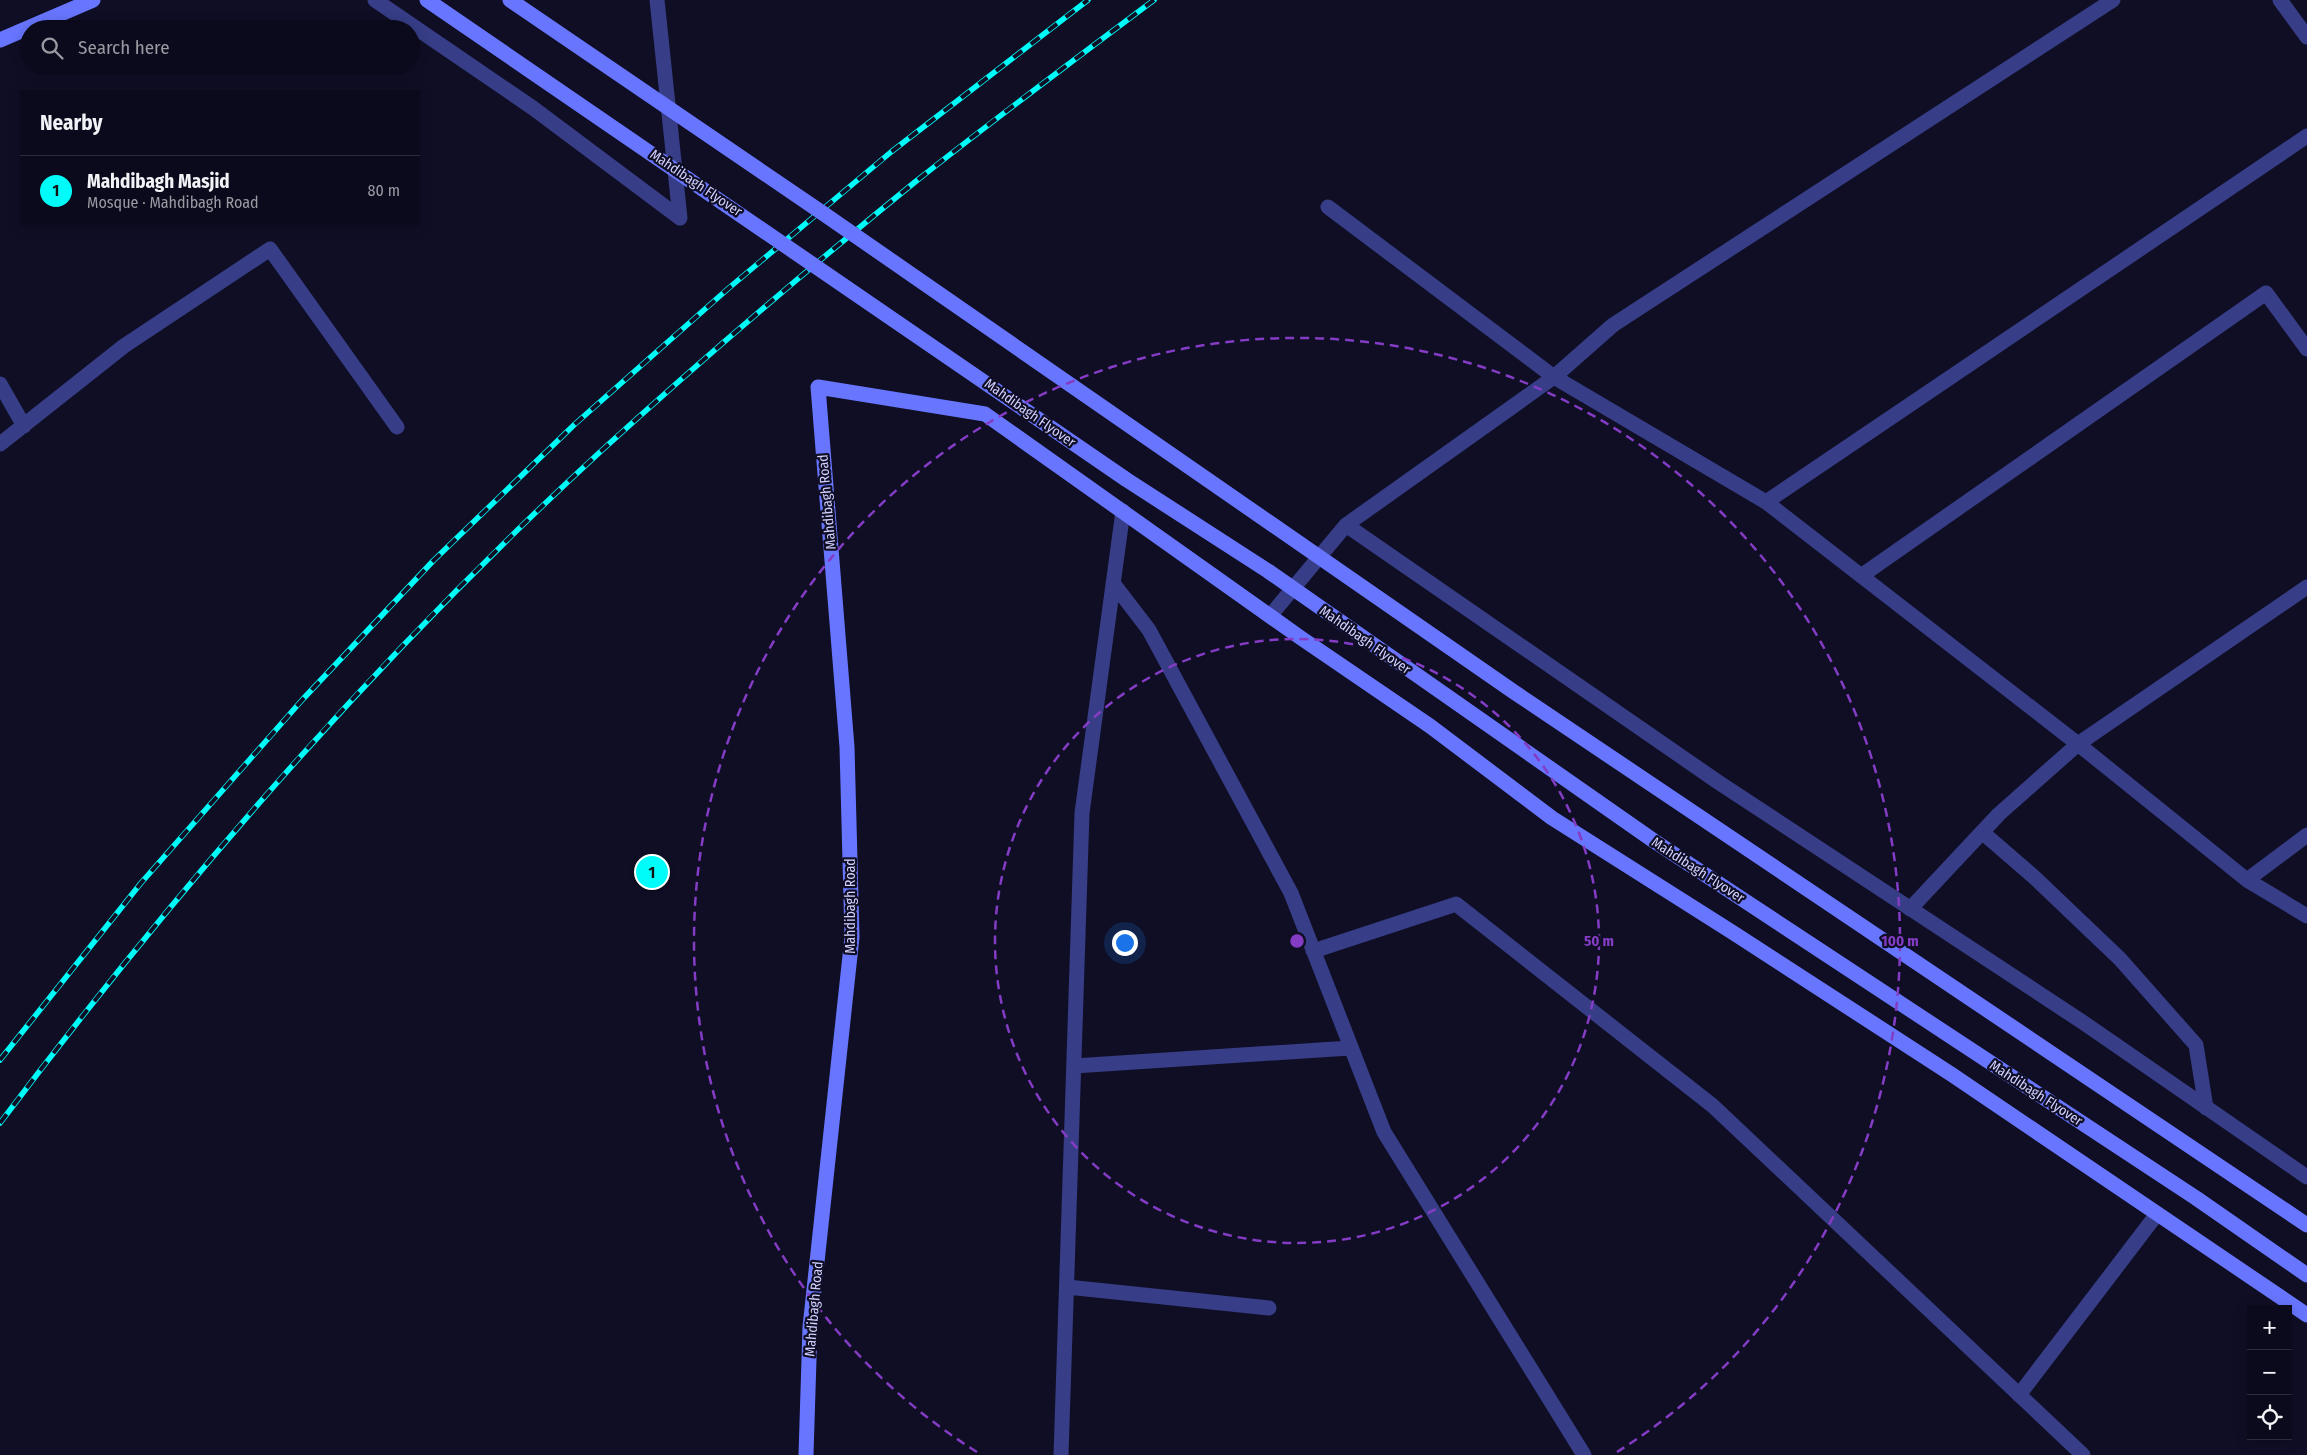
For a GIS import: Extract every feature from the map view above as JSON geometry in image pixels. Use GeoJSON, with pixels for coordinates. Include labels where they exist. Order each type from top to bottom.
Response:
{"type":"FeatureCollection","features":[{"type":"Feature","properties":{"kind":"main road","name":"Mahdibagh Flyover"},"geometry":{"type":"LineString","coordinates":[[427,0],[1119,474],[1268,572],[1654,841],[2188,1193],[2307,1274]]}},
{"type":"Feature","properties":{"kind":"main road"},"geometry":{"type":"LineString","coordinates":[[510,0],[824,214],[1514,692],[2307,1225]]}},
{"type":"Feature","properties":{"kind":"main road"},"geometry":{"type":"LineString","coordinates":[[45,20],[87,1]]}},
{"type":"Feature","properties":{"kind":"main road"},"geometry":{"type":"LineString","coordinates":[[0,40],[20,31]]}},
{"type":"Feature","properties":{"kind":"main road","name":"Mahdibagh Road"},"geometry":{"type":"LineString","coordinates":[[806,1455],[810,1327],[852,937],[847,747],[818,387],[984,414],[1123,512]]}},
{"type":"Feature","properties":{"kind":"main road"},"geometry":{"type":"LineString","coordinates":[[1123,512],[1430,726],[1552,818],[1951,1074],[2307,1315]]}},
{"type":"Feature","properties":{"kind":"street"},"geometry":{"type":"LineString","coordinates":[[375,0],[404,20]]}},
{"type":"Feature","properties":{"kind":"street"},"geometry":{"type":"LineString","coordinates":[[420,31],[533,108],[680,218],[657,0]]}},
{"type":"Feature","properties":{"kind":"street"},"geometry":{"type":"LineString","coordinates":[[1270,616],[1346,525],[1554,376],[1613,324],[2113,0]]}},
{"type":"Feature","properties":{"kind":"street"},"geometry":{"type":"LineString","coordinates":[[2280,0],[2307,37]]}},
{"type":"Feature","properties":{"kind":"street"},"geometry":{"type":"LineString","coordinates":[[1766,502],[2307,136]]}},
{"type":"Feature","properties":{"kind":"street"},"geometry":{"type":"LineString","coordinates":[[1328,207],[1554,376],[1766,502],[2078,744],[2247,880],[2307,916]]}},
{"type":"Feature","properties":{"kind":"street"},"geometry":{"type":"LineString","coordinates":[[0,444],[124,346],[270,249],[397,427]]}},
{"type":"Feature","properties":{"kind":"street"},"geometry":{"type":"LineString","coordinates":[[1862,576],[2266,293],[2307,348]]}},
{"type":"Feature","properties":{"kind":"street"},"geometry":{"type":"LineString","coordinates":[[0,384],[24,426]]}},
{"type":"Feature","properties":{"kind":"street"},"geometry":{"type":"LineString","coordinates":[[1060,1455],[1082,813],[1123,512]]}},
{"type":"Feature","properties":{"kind":"street"},"geometry":{"type":"LineString","coordinates":[[1346,525],[1718,782],[2084,1023],[2307,1177]]}},
{"type":"Feature","properties":{"kind":"street"},"geometry":{"type":"LineString","coordinates":[[1113,583],[1149,630],[1291,893],[1384,1132],[1584,1455]]}},
{"type":"Feature","properties":{"kind":"street"},"geometry":{"type":"LineString","coordinates":[[1910,909],[1982,832],[2078,744],[2307,588]]}},
{"type":"Feature","properties":{"kind":"street"},"geometry":{"type":"LineString","coordinates":[[1982,832],[2034,877],[2120,959],[2196,1045],[2206,1108]]}},
{"type":"Feature","properties":{"kind":"street"},"geometry":{"type":"LineString","coordinates":[[2247,880],[2307,835]]}},
{"type":"Feature","properties":{"kind":"street"},"geometry":{"type":"LineString","coordinates":[[1313,951],[1456,904],[1712,1106],[2083,1455]]}},
{"type":"Feature","properties":{"kind":"street"},"geometry":{"type":"LineString","coordinates":[[1074,1066],[1350,1048]]}},
{"type":"Feature","properties":{"kind":"street"},"geometry":{"type":"LineString","coordinates":[[2019,1395],[2157,1214]]}},
{"type":"Feature","properties":{"kind":"street"},"geometry":{"type":"LineString","coordinates":[[1067,1287],[1268,1308]]}},
{"type":"Feature","properties":{"kind":"railway"},"geometry":{"type":"LineString","coordinates":[[0,1060],[141,883],[303,699],[433,561],[575,424],[730,287],[891,152],[1088,0]]}},
{"type":"Feature","properties":{"kind":"railway"},"geometry":{"type":"LineString","coordinates":[[0,1123],[139,945],[285,774],[438,609],[518,529],[677,383],[835,248],[944,159],[1154,0]]}},
{"type":"Feature","properties":{"kind":"place","name":"Mahdibagh Masjid"},"geometry":{"type":"Point","coordinates":[652,872]}}]}
